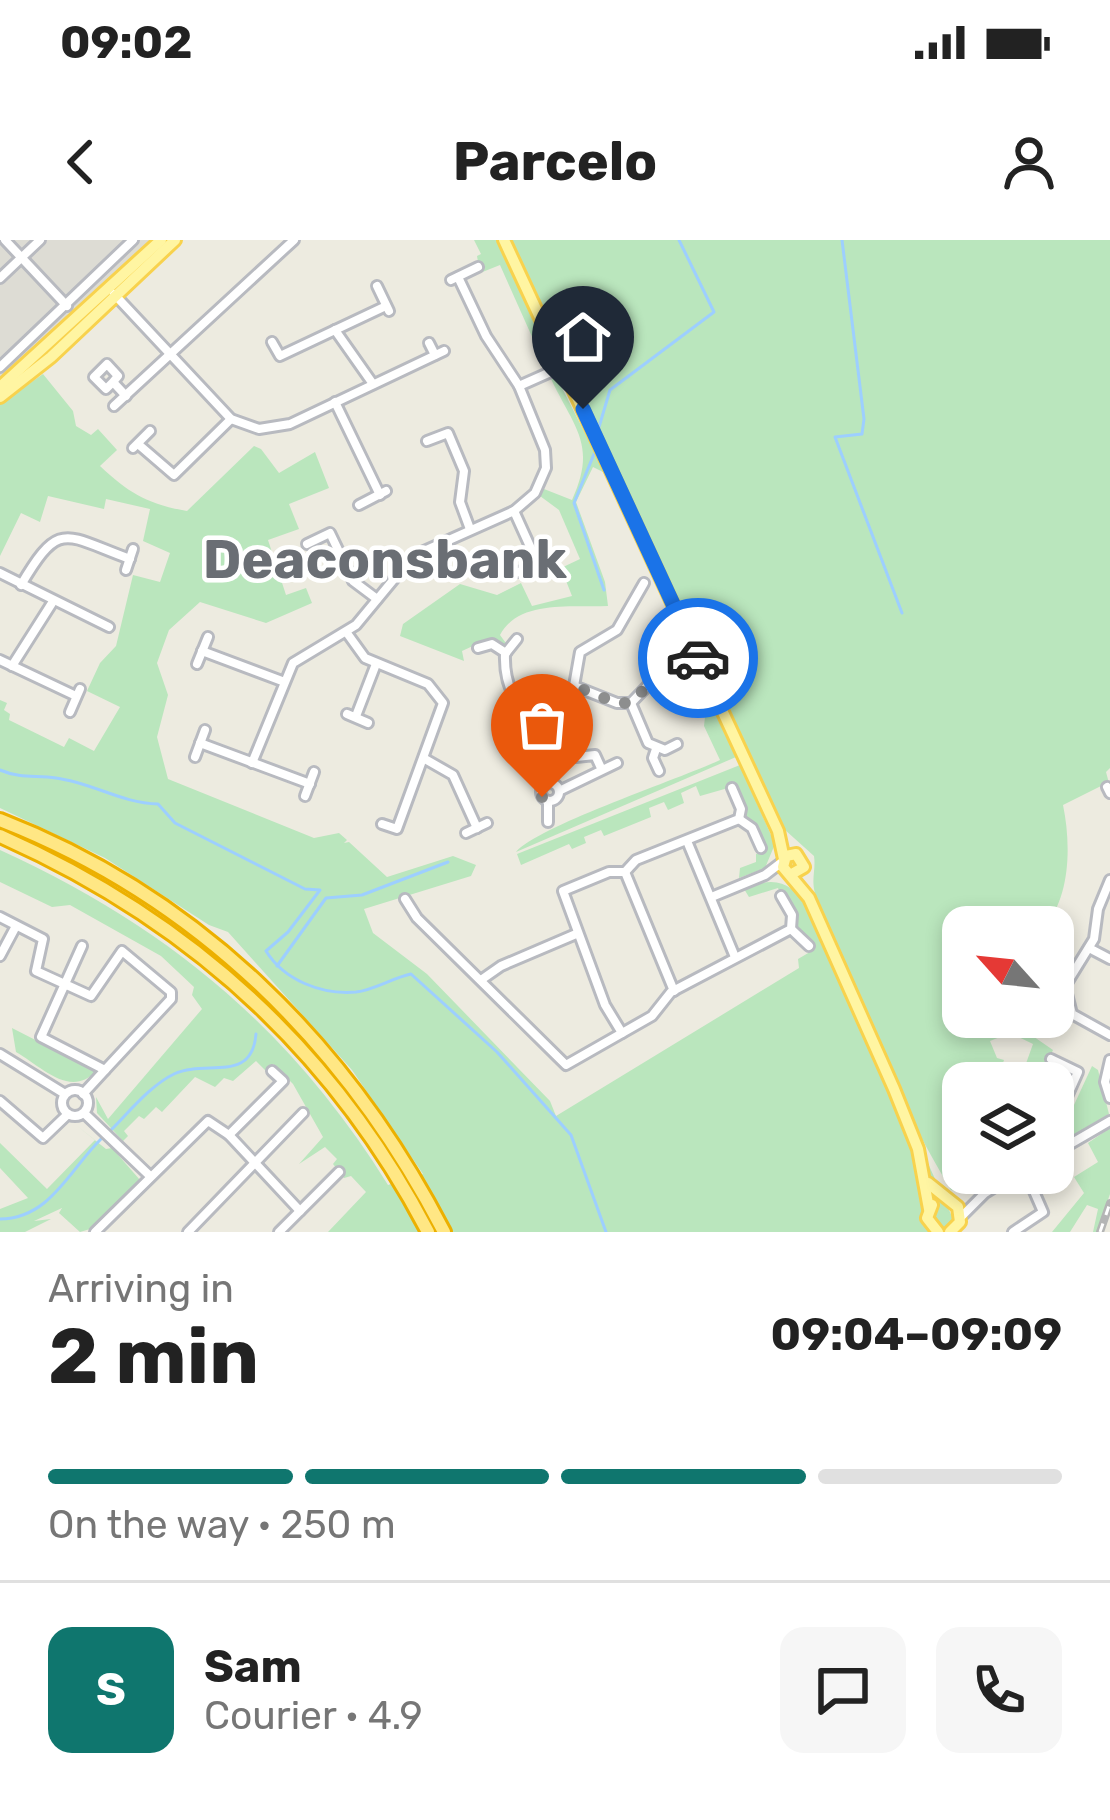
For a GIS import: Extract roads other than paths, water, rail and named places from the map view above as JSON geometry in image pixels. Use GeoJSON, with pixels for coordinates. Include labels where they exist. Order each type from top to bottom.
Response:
{"type":"FeatureCollection","features":[{"type":"Feature","properties":{"kind":"highway"},"geometry":{"type":"LineString","coordinates":[[0,820],[69,850],[142,891],[242,967],[318,1041],[358,1092],[414,1176],[444,1232]]}},
{"type":"Feature","properties":{"kind":"highway"},"geometry":{"type":"LineString","coordinates":[[0,836],[81,875],[150,916],[256,1000],[349,1102],[428,1232]]}},
{"type":"Feature","properties":{"kind":"main road"},"geometry":{"type":"LineString","coordinates":[[0,397],[51,358],[161,240]]}},
{"type":"Feature","properties":{"kind":"main road"},"geometry":{"type":"LineString","coordinates":[[0,387],[175,240]]}},
{"type":"Feature","properties":{"kind":"main road"},"geometry":{"type":"LineString","coordinates":[[504,240],[778,832],[786,867],[808,898],[894,1089],[926,1181],[929,1223],[938,1232]]}},
{"type":"Feature","properties":{"kind":"main road"},"geometry":{"type":"LineString","coordinates":[[778,832],[801,861],[808,898]]}},
{"type":"Feature","properties":{"kind":"main road"},"geometry":{"type":"LineString","coordinates":[[786,867],[801,861]]}},
{"type":"Feature","properties":{"kind":"main road"},"geometry":{"type":"LineString","coordinates":[[786,867],[801,861]]}},
{"type":"Feature","properties":{"kind":"main road"},"geometry":{"type":"LineString","coordinates":[[926,1181],[948,1200],[961,1224],[950,1232]]}},
{"type":"Feature","properties":{"kind":"main road"},"geometry":{"type":"LineString","coordinates":[[929,1209],[948,1200]]}},
{"type":"Feature","properties":{"kind":"street"},"geometry":{"type":"LineString","coordinates":[[5,240],[67,306]]}},
{"type":"Feature","properties":{"kind":"street"},"geometry":{"type":"LineString","coordinates":[[0,278],[40,240]]}},
{"type":"Feature","properties":{"kind":"street"},"geometry":{"type":"LineString","coordinates":[[1,364],[133,240]]}},
{"type":"Feature","properties":{"kind":"street"},"geometry":{"type":"LineString","coordinates":[[114,406],[294,240]]}},
{"type":"Feature","properties":{"kind":"street"},"geometry":{"type":"LineString","coordinates":[[252,763],[293,663],[347,633],[413,556],[514,511],[535,493],[547,459],[519,386],[454,279],[478,266]]}},
{"type":"Feature","properties":{"kind":"street"},"geometry":{"type":"LineString","coordinates":[[272,342],[280,356],[387,308],[377,286]]}},
{"type":"Feature","properties":{"kind":"street"},"geometry":{"type":"LineString","coordinates":[[112,292],[231,419],[270,429],[440,353],[429,343]]}},
{"type":"Feature","properties":{"kind":"street"},"geometry":{"type":"LineString","coordinates":[[335,330],[373,384]]}},
{"type":"Feature","properties":{"kind":"street"},"geometry":{"type":"LineString","coordinates":[[519,386],[564,366]]}},
{"type":"Feature","properties":{"kind":"street"},"geometry":{"type":"LineString","coordinates":[[113,382],[126,396]]}},
{"type":"Feature","properties":{"kind":"street"},"geometry":{"type":"LineString","coordinates":[[335,403],[383,493],[359,505]]}},
{"type":"Feature","properties":{"kind":"street"},"geometry":{"type":"LineString","coordinates":[[150,431],[135,446],[174,475],[231,419]]}},
{"type":"Feature","properties":{"kind":"street"},"geometry":{"type":"LineString","coordinates":[[427,441],[458,428]]}},
{"type":"Feature","properties":{"kind":"street"},"geometry":{"type":"LineString","coordinates":[[448,433],[464,471],[460,502],[471,529]]}},
{"type":"Feature","properties":{"kind":"street"},"geometry":{"type":"LineString","coordinates":[[514,511],[542,562],[519,572]]}},
{"type":"Feature","properties":{"kind":"street"},"geometry":{"type":"LineString","coordinates":[[307,544],[334,531],[352,581],[377,599]]}},
{"type":"Feature","properties":{"kind":"street"},"geometry":{"type":"LineString","coordinates":[[21,585],[45,545],[58,538],[132,554],[126,570]]}},
{"type":"Feature","properties":{"kind":"street"},"geometry":{"type":"LineString","coordinates":[[0,573],[52,603],[109,627]]}},
{"type":"Feature","properties":{"kind":"street"},"geometry":{"type":"LineString","coordinates":[[574,686],[580,652],[617,630],[644,583]]}},
{"type":"Feature","properties":{"kind":"street"},"geometry":{"type":"LineString","coordinates":[[12,666],[52,603]]}},
{"type":"Feature","properties":{"kind":"street"},"geometry":{"type":"LineString","coordinates":[[347,633],[360,654],[428,684],[442,698],[441,717],[402,831],[382,824]]}},
{"type":"Feature","properties":{"kind":"street"},"geometry":{"type":"LineString","coordinates":[[197,664],[208,637]]}},
{"type":"Feature","properties":{"kind":"street"},"geometry":{"type":"LineString","coordinates":[[517,639],[506,653],[512,696],[533,718]]}},
{"type":"Feature","properties":{"kind":"street"},"geometry":{"type":"LineString","coordinates":[[478,648],[492,644],[506,653]]}},
{"type":"Feature","properties":{"kind":"street"},"geometry":{"type":"LineString","coordinates":[[202,651],[282,682]]}},
{"type":"Feature","properties":{"kind":"street"},"geometry":{"type":"LineString","coordinates":[[547,784],[527,746],[533,718],[552,694],[574,686],[617,703],[631,703],[655,678],[698,658]]}},
{"type":"Feature","properties":{"kind":"street"},"geometry":{"type":"LineString","coordinates":[[0,659],[78,693],[70,712]]}},
{"type":"Feature","properties":{"kind":"street"},"geometry":{"type":"LineString","coordinates":[[368,723],[352,715],[376,664]]}},
{"type":"Feature","properties":{"kind":"street"},"geometry":{"type":"LineString","coordinates":[[631,703],[642,736],[656,749]]}},
{"type":"Feature","properties":{"kind":"street"},"geometry":{"type":"LineString","coordinates":[[195,757],[205,730]]}},
{"type":"Feature","properties":{"kind":"street"},"geometry":{"type":"LineString","coordinates":[[200,743],[310,784]]}},
{"type":"Feature","properties":{"kind":"street"},"geometry":{"type":"LineString","coordinates":[[656,749],[677,744]]}},
{"type":"Feature","properties":{"kind":"street"},"geometry":{"type":"LineString","coordinates":[[656,749],[652,758],[659,771]]}},
{"type":"Feature","properties":{"kind":"street"},"geometry":{"type":"LineString","coordinates":[[576,757],[595,755],[601,768]]}},
{"type":"Feature","properties":{"kind":"street"},"geometry":{"type":"LineString","coordinates":[[424,759],[453,775],[477,827]]}},
{"type":"Feature","properties":{"kind":"street"},"geometry":{"type":"LineString","coordinates":[[548,801],[617,763]]}},
{"type":"Feature","properties":{"kind":"street"},"geometry":{"type":"LineString","coordinates":[[305,796],[314,772]]}},
{"type":"Feature","properties":{"kind":"street"},"geometry":{"type":"LineString","coordinates":[[547,784],[559,791]]}},
{"type":"Feature","properties":{"kind":"street"},"geometry":{"type":"LineString","coordinates":[[547,784],[541,794],[548,801],[548,822]]}},
{"type":"Feature","properties":{"kind":"street"},"geometry":{"type":"LineString","coordinates":[[732,788],[741,809],[739,819]]}},
{"type":"Feature","properties":{"kind":"street"},"geometry":{"type":"LineString","coordinates":[[622,1033],[576,934],[563,891],[609,872],[625,872],[636,860],[739,819]]}},
{"type":"Feature","properties":{"kind":"street"},"geometry":{"type":"LineString","coordinates":[[739,819],[752,828],[761,848]]}},
{"type":"Feature","properties":{"kind":"street"},"geometry":{"type":"LineString","coordinates":[[466,833],[488,823]]}},
{"type":"Feature","properties":{"kind":"street"},"geometry":{"type":"LineString","coordinates":[[687,841],[714,896],[735,957]]}},
{"type":"Feature","properties":{"kind":"street"},"geometry":{"type":"LineString","coordinates":[[714,896],[786,867]]}},
{"type":"Feature","properties":{"kind":"street"},"geometry":{"type":"LineString","coordinates":[[625,872],[674,991]]}},
{"type":"Feature","properties":{"kind":"street"},"geometry":{"type":"LineString","coordinates":[[1109,885],[1089,949],[1066,982],[1065,996],[1075,1016],[1110,1035]]}},
{"type":"Feature","properties":{"kind":"street"},"geometry":{"type":"LineString","coordinates":[[781,896],[792,915],[790,929]]}},
{"type":"Feature","properties":{"kind":"street"},"geometry":{"type":"LineString","coordinates":[[405,899],[566,1065],[652,1016],[674,991],[790,929]]}},
{"type":"Feature","properties":{"kind":"street"},"geometry":{"type":"LineString","coordinates":[[0,917],[40,936],[44,944],[36,971],[64,987],[91,996],[122,951],[171,992],[171,999],[83,1094],[65,1094],[0,1054]]}},
{"type":"Feature","properties":{"kind":"street"},"geometry":{"type":"LineString","coordinates":[[0,956],[16,925]]}},
{"type":"Feature","properties":{"kind":"street"},"geometry":{"type":"LineString","coordinates":[[437,934],[448,925]]}},
{"type":"Feature","properties":{"kind":"street"},"geometry":{"type":"LineString","coordinates":[[790,929],[802,934],[808,946]]}},
{"type":"Feature","properties":{"kind":"street"},"geometry":{"type":"LineString","coordinates":[[481,980],[501,966],[576,934]]}},
{"type":"Feature","properties":{"kind":"street"},"geometry":{"type":"LineString","coordinates":[[82,946],[41,1037],[105,1070]]}},
{"type":"Feature","properties":{"kind":"street"},"geometry":{"type":"LineString","coordinates":[[1089,949],[1110,959]]}},
{"type":"Feature","properties":{"kind":"street"},"geometry":{"type":"LineString","coordinates":[[1052,1059],[1058,1062]]}},
{"type":"Feature","properties":{"kind":"street"},"geometry":{"type":"LineString","coordinates":[[1110,1060],[1106,1083],[1110,1098]]}},
{"type":"Feature","properties":{"kind":"street"},"geometry":{"type":"LineString","coordinates":[[229,1135],[283,1081],[272,1071]]}},
{"type":"Feature","properties":{"kind":"street"},"geometry":{"type":"LineString","coordinates":[[65,1094],[62,1102],[68,1114]]}},
{"type":"Feature","properties":{"kind":"street"},"geometry":{"type":"LineString","coordinates":[[83,1094],[88,1101],[84,1113]]}},
{"type":"Feature","properties":{"kind":"street"},"geometry":{"type":"LineString","coordinates":[[0,1101],[43,1138],[68,1114],[84,1113],[150,1177]]}},
{"type":"Feature","properties":{"kind":"street"},"geometry":{"type":"LineString","coordinates":[[193,1230],[303,1113]]}},
{"type":"Feature","properties":{"kind":"street"},"geometry":{"type":"LineString","coordinates":[[95,1232],[208,1121],[229,1135],[300,1211]]}},
{"type":"Feature","properties":{"kind":"street"},"geometry":{"type":"LineString","coordinates":[[1074,1142],[1110,1121]]}},
{"type":"Feature","properties":{"kind":"street"},"geometry":{"type":"LineString","coordinates":[[280,1232],[339,1172]]}},
{"type":"Feature","properties":{"kind":"street"},"geometry":{"type":"LineString","coordinates":[[948,1200],[976,1194]]}},
{"type":"Feature","properties":{"kind":"street"},"geometry":{"type":"LineString","coordinates":[[961,1224],[984,1194]]}},
{"type":"Feature","properties":{"kind":"street"},"geometry":{"type":"LineString","coordinates":[[1013,1232],[1040,1216],[1044,1208],[1035,1194]]}},
{"type":"Feature","properties":{"kind":"waterway"},"geometry":{"type":"LineString","coordinates":[[599,427],[610,390],[714,312],[679,240]]}},
{"type":"Feature","properties":{"kind":"waterway"},"geometry":{"type":"LineString","coordinates":[[842,240],[864,419],[862,434],[835,437],[902,613]]}},
{"type":"Feature","properties":{"kind":"waterway"},"geometry":{"type":"LineString","coordinates":[[594,454],[574,503],[604,590]]}},
{"type":"Feature","properties":{"kind":"waterway"},"geometry":{"type":"LineString","coordinates":[[0,770],[69,781],[158,804],[175,823],[305,889],[320,890],[288,932],[266,951],[274,961],[305,984],[343,992],[363,991],[411,974],[497,1052],[571,1135],[606,1232]]}},
{"type":"Feature","properties":{"kind":"waterway"},"geometry":{"type":"LineString","coordinates":[[277,966],[326,898],[362,895],[448,862]]}},
{"type":"Feature","properties":{"kind":"waterway"},"geometry":{"type":"LineString","coordinates":[[111,1130],[174,1074],[237,1065],[253,1049],[256,1034]]}},
{"type":"Feature","properties":{"kind":"waterway"},"geometry":{"type":"LineString","coordinates":[[0,1219],[17,1217],[46,1202],[101,1139]]}},
{"type":"Feature","properties":{"kind":"railway"},"geometry":{"type":"LineString","coordinates":[[1100,1232],[1110,1203]]}},
{"type":"Feature","properties":{"kind":"district","name":"Deaconsbank"},"geometry":{"type":"Point","coordinates":[385,560]}}]}
